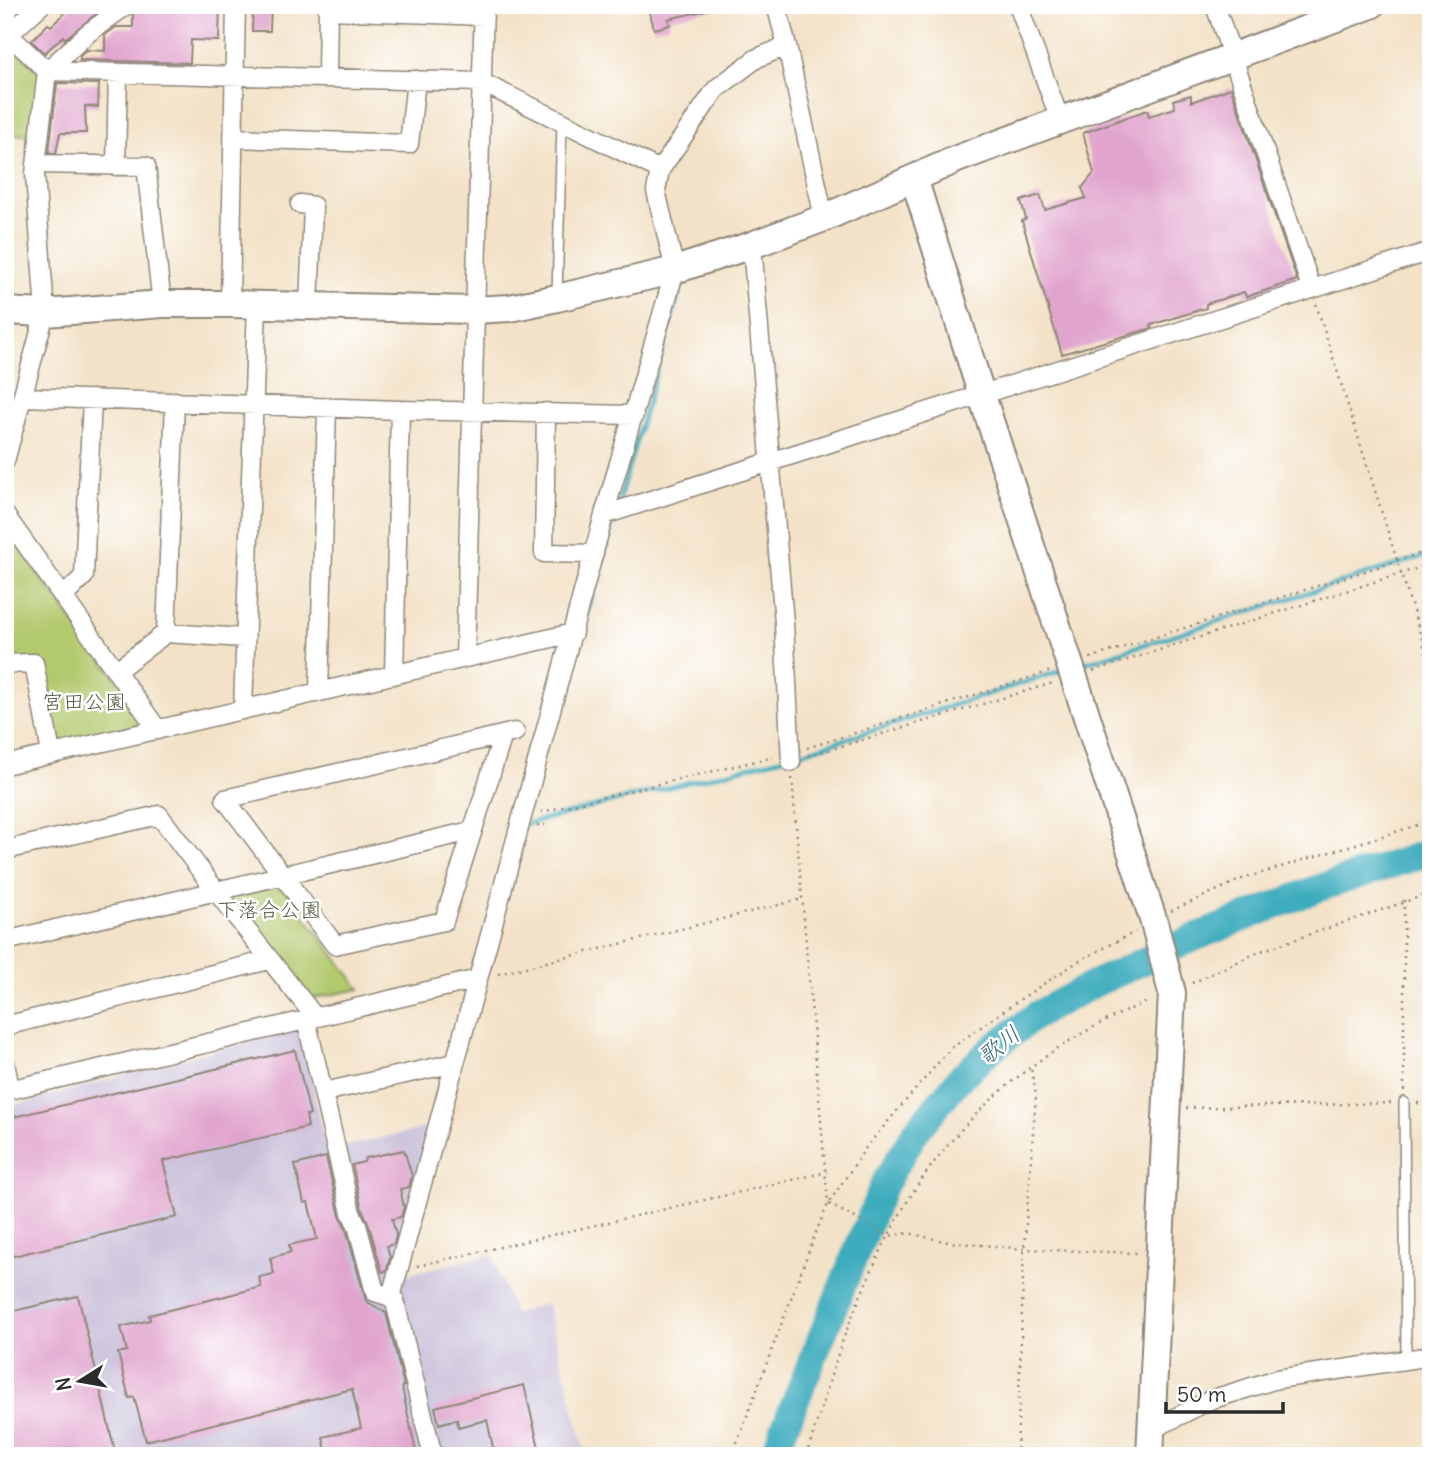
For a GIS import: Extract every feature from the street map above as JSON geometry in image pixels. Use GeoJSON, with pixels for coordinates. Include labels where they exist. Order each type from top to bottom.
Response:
{"type":"FeatureCollection","features":[{"type":"Feature","properties":{"kind":"street"},"geometry":{"type":"LineString","coordinates":[[41,5],[7,37],[47,71],[481,82],[660,170]]}},
{"type":"Feature","properties":{"kind":"street"},"geometry":{"type":"LineString","coordinates":[[5,461],[45,313],[36,164],[47,71],[88,33],[127,5]]}},
{"type":"Feature","properties":{"kind":"street"},"geometry":{"type":"LineString","coordinates":[[230,304],[236,5]]}},
{"type":"Feature","properties":{"kind":"street"},"geometry":{"type":"LineString","coordinates":[[776,5],[824,218]]}},
{"type":"Feature","properties":{"kind":"street"},"geometry":{"type":"LineString","coordinates":[[1018,5],[1060,120]]}},
{"type":"Feature","properties":{"kind":"street"},"geometry":{"type":"LineString","coordinates":[[1215,5],[1311,287]]}},
{"type":"Feature","properties":{"kind":"street"},"geometry":{"type":"LineString","coordinates":[[5,311],[45,313],[162,304],[474,310],[510,308],[557,298],[675,270],[752,244],[824,218],[914,178],[1060,120],[1371,5]]}},
{"type":"Feature","properties":{"kind":"street"},"geometry":{"type":"LineString","coordinates":[[327,78],[328,8],[484,11],[465,658]]}},
{"type":"Feature","properties":{"kind":"street"},"geometry":{"type":"LineString","coordinates":[[433,1456],[392,1293],[604,515],[675,270],[656,191],[660,170],[716,89],[757,58],[787,46]]}},
{"type":"Feature","properties":{"kind":"street"},"geometry":{"type":"LineString","coordinates":[[116,166],[118,73]]}},
{"type":"Feature","properties":{"kind":"street"},"geometry":{"type":"LineString","coordinates":[[234,138],[410,144],[416,80]]}},
{"type":"Feature","properties":{"kind":"street"},"geometry":{"type":"LineString","coordinates":[[36,164],[146,166],[162,304]]}},
{"type":"Feature","properties":{"kind":"street"},"geometry":{"type":"LineString","coordinates":[[914,178],[1155,928],[1171,988],[1151,1443]]}},
{"type":"Feature","properties":{"kind":"street"},"geometry":{"type":"LineString","coordinates":[[309,306],[312,205]]}},
{"type":"Feature","properties":{"kind":"street"},"geometry":{"type":"LineString","coordinates":[[752,244],[784,623],[791,757]]}},
{"type":"Feature","properties":{"kind":"street"},"geometry":{"type":"LineString","coordinates":[[604,515],[1105,356],[1311,287],[1431,251]]}},
{"type":"Feature","properties":{"kind":"street"},"geometry":{"type":"LineString","coordinates":[[243,710],[257,305]]}},
{"type":"Feature","properties":{"kind":"street"},"geometry":{"type":"LineString","coordinates":[[23,397],[634,415]]}},
{"type":"Feature","properties":{"kind":"street"},"geometry":{"type":"LineString","coordinates":[[64,596],[84,576],[92,399]]}},
{"type":"Feature","properties":{"kind":"street"},"geometry":{"type":"LineString","coordinates":[[166,633],[175,401]]}},
{"type":"Feature","properties":{"kind":"street"},"geometry":{"type":"LineString","coordinates":[[319,692],[327,407]]}},
{"type":"Feature","properties":{"kind":"street"},"geometry":{"type":"LineString","coordinates":[[394,675],[400,410]]}},
{"type":"Feature","properties":{"kind":"street"},"geometry":{"type":"LineString","coordinates":[[546,412],[544,553],[594,554]]}},
{"type":"Feature","properties":{"kind":"street"},"geometry":{"type":"LineString","coordinates":[[5,515],[158,730]]}},
{"type":"Feature","properties":{"kind":"street"},"geometry":{"type":"LineString","coordinates":[[117,670],[166,633],[244,638]]}},
{"type":"Feature","properties":{"kind":"street"},"geometry":{"type":"LineString","coordinates":[[5,765],[573,633]]}},
{"type":"Feature","properties":{"kind":"street"},"geometry":{"type":"LineString","coordinates":[[5,664],[34,663],[51,753]]}},
{"type":"Feature","properties":{"kind":"street"},"geometry":{"type":"LineString","coordinates":[[509,734],[471,831],[444,921],[335,945],[225,799],[509,734]]}},
{"type":"Feature","properties":{"kind":"street"},"geometry":{"type":"LineString","coordinates":[[5,850],[159,815],[310,1018],[351,1213],[357,1225],[375,1293],[394,1298]]}},
{"type":"Feature","properties":{"kind":"street"},"geometry":{"type":"LineString","coordinates":[[5,941],[471,831]]}},
{"type":"Feature","properties":{"kind":"street"},"geometry":{"type":"LineString","coordinates":[[5,1026],[269,960]]}},
{"type":"Feature","properties":{"kind":"street"},"geometry":{"type":"LineString","coordinates":[[5,1063],[8,1090],[478,979]]}},
{"type":"Feature","properties":{"kind":"street"},"geometry":{"type":"LineString","coordinates":[[324,1092],[455,1063]]}},
{"type":"Feature","properties":{"kind":"street"},"geometry":{"type":"LineString","coordinates":[[1151,1443],[1210,1400],[1277,1379],[1431,1356]]}},
{"type":"Feature","properties":{"kind":"lane"},"geometry":{"type":"LineString","coordinates":[[557,298],[562,122]]}},
{"type":"Feature","properties":{"kind":"lane"},"geometry":{"type":"LineString","coordinates":[[1404,1102],[1406,1359]]}},
{"type":"Feature","properties":{"kind":"path"},"geometry":{"type":"LineString","coordinates":[[1311,287],[1431,668]]}},
{"type":"Feature","properties":{"kind":"path"},"geometry":{"type":"LineString","coordinates":[[791,757],[1072,671],[1431,550]]}},
{"type":"Feature","properties":{"kind":"path"},"geometry":{"type":"LineString","coordinates":[[523,817],[791,757],[1431,564]]}},
{"type":"Feature","properties":{"kind":"path"},"geometry":{"type":"LineString","coordinates":[[791,757],[828,1204]]}},
{"type":"Feature","properties":{"kind":"path"},"geometry":{"type":"LineString","coordinates":[[732,1456],[828,1204],[867,1146],[950,1049],[1079,961],[1155,928],[1167,913],[1242,879],[1431,821]]}},
{"type":"Feature","properties":{"kind":"path"},"geometry":{"type":"LineString","coordinates":[[806,1456],[849,1325],[889,1236],[929,1168],[974,1116],[1030,1067],[1063,1044],[1115,1015],[1171,988],[1261,951],[1431,893]]}},
{"type":"Feature","properties":{"kind":"path"},"geometry":{"type":"LineString","coordinates":[[478,979],[803,899]]}},
{"type":"Feature","properties":{"kind":"path"},"geometry":{"type":"LineString","coordinates":[[1167,1108],[1404,1102],[1404,900]]}},
{"type":"Feature","properties":{"kind":"path"},"geometry":{"type":"LineString","coordinates":[[1017,1456],[1024,1249],[1036,1095],[1030,1067]]}},
{"type":"Feature","properties":{"kind":"path"},"geometry":{"type":"LineString","coordinates":[[400,1269],[827,1171]]}},
{"type":"Feature","properties":{"kind":"path"},"geometry":{"type":"LineString","coordinates":[[828,1204],[889,1236],[908,1233],[948,1242],[1024,1249],[1160,1253]]}},
{"type":"Feature","properties":{"kind":"shaded area"},"geometry":{"type":"Polygon","coordinates":[[[301,1027],[326,1151],[434,1126],[395,1277],[492,1254],[514,1314],[547,1303],[586,1456],[5,1456],[5,1108],[301,1027]]]}},
{"type":"Feature","properties":{"kind":"green space"},"geometry":{"type":"Polygon","coordinates":[[[10,45],[43,75],[37,137],[10,133],[5,129],[5,50],[10,45]]]}},
{"type":"Feature","properties":{"kind":"green space","name":"宮田公園"},"geometry":{"type":"Polygon","coordinates":[[[5,529],[146,719],[142,728],[57,748],[37,660],[5,660],[5,529]]]}},
{"type":"Feature","properties":{"kind":"green space","name":"下落合公園"},"geometry":{"type":"Polygon","coordinates":[[[278,881],[360,989],[309,999],[226,896],[278,881]]]}},
{"type":"Feature","properties":{"kind":"building"},"geometry":{"type":"Polygon","coordinates":[[[74,5],[107,5],[65,39],[63,36],[45,53],[31,41],[48,24],[51,26],[74,5]]]}},
{"type":"Feature","properties":{"kind":"building"},"geometry":{"type":"Polygon","coordinates":[[[140,5],[220,5],[219,41],[191,40],[190,63],[80,60],[86,50],[105,51],[105,35],[116,27],[133,27],[133,14],[137,10],[143,10],[140,5]]]}},
{"type":"Feature","properties":{"kind":"building"},"geometry":{"type":"Polygon","coordinates":[[[253,5],[271,5],[270,31],[252,31],[253,5]]]}},
{"type":"Feature","properties":{"kind":"building"},"geometry":{"type":"Polygon","coordinates":[[[648,5],[706,5],[707,10],[668,19],[670,25],[654,29],[648,5]]]}},
{"type":"Feature","properties":{"kind":"building"},"geometry":{"type":"Polygon","coordinates":[[[57,83],[99,84],[98,107],[85,106],[86,133],[60,133],[56,153],[49,153],[57,83]]]}},
{"type":"Feature","properties":{"kind":"building"},"geometry":{"type":"Polygon","coordinates":[[[1231,88],[1297,280],[1246,297],[1244,292],[1206,304],[1206,308],[1151,325],[1152,328],[1062,354],[1022,221],[1026,219],[1021,201],[1040,195],[1045,210],[1086,198],[1082,188],[1094,173],[1083,133],[1147,110],[1149,116],[1175,108],[1173,100],[1191,95],[1191,102],[1231,88]]]}},
{"type":"Feature","properties":{"kind":"building"},"geometry":{"type":"Polygon","coordinates":[[[295,1050],[310,1115],[306,1115],[308,1127],[163,1161],[177,1217],[5,1258],[5,1119],[295,1050]]]}},
{"type":"Feature","properties":{"kind":"building"},"geometry":{"type":"Polygon","coordinates":[[[404,1150],[412,1176],[409,1187],[400,1189],[404,1207],[401,1217],[392,1219],[396,1235],[394,1244],[387,1246],[390,1258],[386,1271],[382,1272],[362,1209],[352,1165],[364,1162],[365,1158],[404,1150]]]}},
{"type":"Feature","properties":{"kind":"building"},"geometry":{"type":"Polygon","coordinates":[[[326,1157],[340,1216],[366,1301],[386,1313],[404,1386],[417,1456],[327,1456],[323,1437],[361,1428],[352,1389],[146,1441],[134,1397],[129,1398],[118,1353],[127,1351],[121,1327],[150,1320],[149,1315],[261,1287],[259,1277],[274,1274],[270,1258],[291,1252],[289,1245],[317,1239],[308,1202],[304,1203],[295,1165],[326,1157]]]}},
{"type":"Feature","properties":{"kind":"building"},"geometry":{"type":"Polygon","coordinates":[[[78,1296],[116,1456],[8,1456],[5,1444],[5,1313],[78,1296]]]}},
{"type":"Feature","properties":{"kind":"building"},"geometry":{"type":"Polygon","coordinates":[[[524,1385],[541,1456],[495,1456],[487,1420],[458,1427],[457,1419],[439,1424],[435,1407],[524,1385]]]}},
{"type":"Feature","properties":{"kind":"waterway"},"geometry":{"type":"LineString","coordinates":[[618,504],[684,277]]}},
{"type":"Feature","properties":{"kind":"waterway"},"geometry":{"type":"LineString","coordinates":[[581,635],[615,516]]}},
{"type":"Feature","properties":{"kind":"waterway"},"geometry":{"type":"LineString","coordinates":[[1079,665],[1431,554]]}},
{"type":"Feature","properties":{"kind":"waterway"},"geometry":{"type":"LineString","coordinates":[[795,755],[1064,670]]}},
{"type":"Feature","properties":{"kind":"waterway"},"geometry":{"type":"LineString","coordinates":[[527,824],[787,757]]}},
{"type":"Feature","properties":{"kind":"waterway","name":"歌川"},"geometry":{"type":"LineString","coordinates":[[773,1456],[884,1184],[916,1131],[960,1078],[994,1047],[1038,1014],[1096,983],[1196,937],[1319,888],[1431,852]]}}]}
